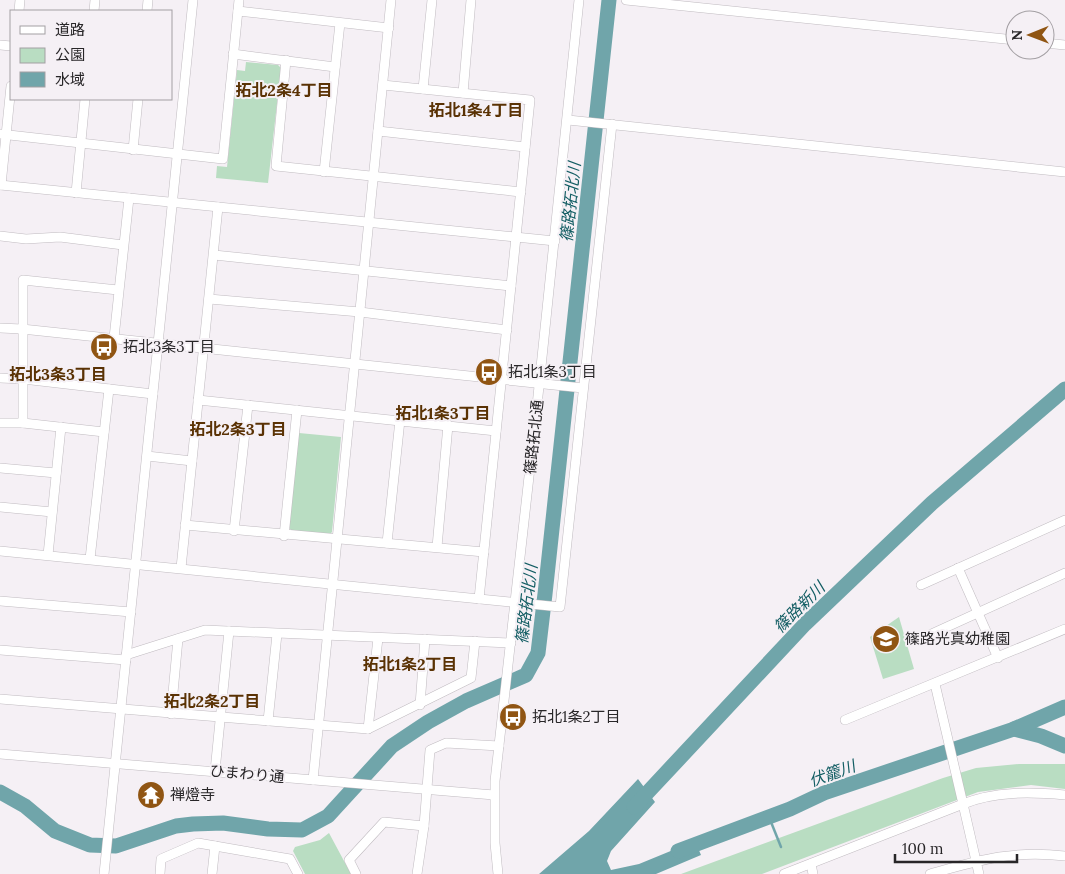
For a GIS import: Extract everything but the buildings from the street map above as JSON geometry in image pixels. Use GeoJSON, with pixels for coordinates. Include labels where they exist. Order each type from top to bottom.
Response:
{"type":"FeatureCollection","features":[{"type":"Feature","properties":{"kind":"street"},"geometry":{"type":"LineString","coordinates":[[104,874],[193,0]]}},
{"type":"Feature","properties":{"kind":"street"},"geometry":{"type":"LineString","coordinates":[[3,135],[223,159],[239,0]]}},
{"type":"Feature","properties":{"kind":"street"},"geometry":{"type":"LineString","coordinates":[[313,780],[391,0]]}},
{"type":"Feature","properties":{"kind":"street"},"geometry":{"type":"LineString","coordinates":[[423,89],[432,0]]}},
{"type":"Feature","properties":{"kind":"street"},"geometry":{"type":"LineString","coordinates":[[463,93],[471,0]]}},
{"type":"Feature","properties":{"kind":"street","name":"篠路拓北通"},"geometry":{"type":"LineString","coordinates":[[498,871],[494,795],[540,382],[579,0]]}},
{"type":"Feature","properties":{"kind":"street"},"geometry":{"type":"LineString","coordinates":[[626,0],[1005,39]]}},
{"type":"Feature","properties":{"kind":"street"},"geometry":{"type":"LineString","coordinates":[[238,11],[389,28]]}},
{"type":"Feature","properties":{"kind":"street"},"geometry":{"type":"LineString","coordinates":[[324,172],[340,23]]}},
{"type":"Feature","properties":{"kind":"street"},"geometry":{"type":"LineString","coordinates":[[234,54],[335,67]]}},
{"type":"Feature","properties":{"kind":"street"},"geometry":{"type":"LineString","coordinates":[[286,60],[276,166],[521,192]]}},
{"type":"Feature","properties":{"kind":"street"},"geometry":{"type":"LineString","coordinates":[[383,85],[530,100],[479,598]]}},
{"type":"Feature","properties":{"kind":"street"},"geometry":{"type":"LineString","coordinates":[[10,92],[3,135],[1,185],[555,241]]}},
{"type":"Feature","properties":{"kind":"street"},"geometry":{"type":"LineString","coordinates":[[76,193],[85,100]]}},
{"type":"Feature","properties":{"kind":"street"},"geometry":{"type":"LineString","coordinates":[[133,150],[138,100]]}},
{"type":"Feature","properties":{"kind":"street"},"geometry":{"type":"LineString","coordinates":[[568,120],[1065,172]]}},
{"type":"Feature","properties":{"kind":"street"},"geometry":{"type":"LineString","coordinates":[[0,551],[136,563],[560,607],[609,124]]}},
{"type":"Feature","properties":{"kind":"street"},"geometry":{"type":"LineString","coordinates":[[378,131],[526,146]]}},
{"type":"Feature","properties":{"kind":"street"},"geometry":{"type":"LineString","coordinates":[[114,338],[129,198]]}},
{"type":"Feature","properties":{"kind":"street"},"geometry":{"type":"LineString","coordinates":[[181,568],[218,206]]}},
{"type":"Feature","properties":{"kind":"street"},"geometry":{"type":"LineString","coordinates":[[0,236],[26,239],[60,237],[124,245]]}},
{"type":"Feature","properties":{"kind":"street"},"geometry":{"type":"LineString","coordinates":[[214,255],[511,286]]}},
{"type":"Feature","properties":{"kind":"street"},"geometry":{"type":"LineString","coordinates":[[23,423],[23,280],[118,290]]}},
{"type":"Feature","properties":{"kind":"street"},"geometry":{"type":"LineString","coordinates":[[209,298],[360,312],[507,330]]}},
{"type":"Feature","properties":{"kind":"street"},"geometry":{"type":"LineString","coordinates":[[0,328],[355,362],[581,388]]}},
{"type":"Feature","properties":{"kind":"street"},"geometry":{"type":"LineString","coordinates":[[0,378],[23,378],[153,394]]}},
{"type":"Feature","properties":{"kind":"street"},"geometry":{"type":"LineString","coordinates":[[90,559],[109,389]]}},
{"type":"Feature","properties":{"kind":"street"},"geometry":{"type":"LineString","coordinates":[[198,400],[496,430]]}},
{"type":"Feature","properties":{"kind":"street"},"geometry":{"type":"LineString","coordinates":[[234,531],[248,405]]}},
{"type":"Feature","properties":{"kind":"street"},"geometry":{"type":"LineString","coordinates":[[284,536],[297,410]]}},
{"type":"Feature","properties":{"kind":"street"},"geometry":{"type":"LineString","coordinates":[[387,543],[400,420]]}},
{"type":"Feature","properties":{"kind":"street"},"geometry":{"type":"LineString","coordinates":[[0,424],[23,423],[104,432]]}},
{"type":"Feature","properties":{"kind":"street"},"geometry":{"type":"LineString","coordinates":[[437,548],[448,425]]}},
{"type":"Feature","properties":{"kind":"street"},"geometry":{"type":"LineString","coordinates":[[48,555],[61,427]]}},
{"type":"Feature","properties":{"kind":"street"},"geometry":{"type":"LineString","coordinates":[[147,456],[192,461]]}},
{"type":"Feature","properties":{"kind":"street"},"geometry":{"type":"LineString","coordinates":[[0,468],[56,473]]}},
{"type":"Feature","properties":{"kind":"street"},"geometry":{"type":"LineString","coordinates":[[0,507],[52,512]]}},
{"type":"Feature","properties":{"kind":"street"},"geometry":{"type":"LineString","coordinates":[[921,585],[1065,520]]}},
{"type":"Feature","properties":{"kind":"street"},"geometry":{"type":"LineString","coordinates":[[185,525],[284,536],[484,552]]}},
{"type":"Feature","properties":{"kind":"street"},"geometry":{"type":"LineString","coordinates":[[958,568],[998,658]]}},
{"type":"Feature","properties":{"kind":"street"},"geometry":{"type":"LineString","coordinates":[[916,641],[1065,573]]}},
{"type":"Feature","properties":{"kind":"street"},"geometry":{"type":"LineString","coordinates":[[0,602],[131,612]]}},
{"type":"Feature","properties":{"kind":"street"},"geometry":{"type":"LineString","coordinates":[[846,720],[1065,629]]}},
{"type":"Feature","properties":{"kind":"street"},"geometry":{"type":"LineString","coordinates":[[0,650],[126,658],[205,630],[511,643]]}},
{"type":"Feature","properties":{"kind":"street"},"geometry":{"type":"LineString","coordinates":[[215,772],[229,631]]}},
{"type":"Feature","properties":{"kind":"street"},"geometry":{"type":"LineString","coordinates":[[268,721],[277,634]]}},
{"type":"Feature","properties":{"kind":"street"},"geometry":{"type":"LineString","coordinates":[[368,729],[378,638]]}},
{"type":"Feature","properties":{"kind":"street"},"geometry":{"type":"LineString","coordinates":[[171,714],[178,639]]}},
{"type":"Feature","properties":{"kind":"street"},"geometry":{"type":"LineString","coordinates":[[420,705],[425,640]]}},
{"type":"Feature","properties":{"kind":"street"},"geometry":{"type":"LineString","coordinates":[[0,699],[368,729],[420,705],[471,678],[475,641]]}},
{"type":"Feature","properties":{"kind":"street"},"geometry":{"type":"LineString","coordinates":[[934,684],[979,874]]}},
{"type":"Feature","properties":{"kind":"street"},"geometry":{"type":"LineString","coordinates":[[417,874],[424,826],[430,750],[446,743],[499,746]]}},
{"type":"Feature","properties":{"kind":"street","name":"ひまわり通"},"geometry":{"type":"LineString","coordinates":[[0,754],[494,795]]}},
{"type":"Feature","properties":{"kind":"street"},"geometry":{"type":"LineString","coordinates":[[784,874],[972,800],[1032,792],[1065,795]]}},
{"type":"Feature","properties":{"kind":"street"},"geometry":{"type":"LineString","coordinates":[[356,874],[349,860],[384,822],[424,826]]}},
{"type":"Feature","properties":{"kind":"street"},"geometry":{"type":"LineString","coordinates":[[160,874],[161,859],[198,843],[290,859],[298,874]]}},
{"type":"Feature","properties":{"kind":"street"},"geometry":{"type":"LineString","coordinates":[[212,874],[215,846]]}},
{"type":"Feature","properties":{"kind":"street"},"geometry":{"type":"LineString","coordinates":[[930,874],[976,861],[1007,855],[1034,853],[1065,856]]}},
{"type":"Feature","properties":{"kind":"street"},"geometry":{"type":"LineString","coordinates":[[811,864],[813,874]]}},
{"type":"Feature","properties":{"kind":"green space"},"geometry":{"type":"Polygon","coordinates":[[[246,62],[278,65],[281,68],[268,183],[216,178],[217,166],[227,167],[237,70],[245,71],[246,62]]]}},
{"type":"Feature","properties":{"kind":"green space"},"geometry":{"type":"Polygon","coordinates":[[[299,433],[341,437],[332,532],[329,535],[291,530],[289,528],[299,433]]]}},
{"type":"Feature","properties":{"kind":"green space"},"geometry":{"type":"Polygon","coordinates":[[[899,617],[914,669],[883,679],[870,637],[899,617]]]}},
{"type":"Feature","properties":{"kind":"green space"},"geometry":{"type":"Polygon","coordinates":[[[1019,764],[1065,764],[1065,789],[1031,785],[978,792],[762,874],[681,874],[943,778],[976,768],[1019,764]]]}},
{"type":"Feature","properties":{"kind":"green space"},"geometry":{"type":"Polygon","coordinates":[[[329,833],[351,874],[305,874],[293,851],[295,847],[320,840],[329,833]]]}},
{"type":"Feature","properties":{"kind":"water"},"geometry":{"type":"Polygon","coordinates":[[[638,779],[655,802],[611,851],[607,861],[611,870],[639,864],[695,841],[701,855],[656,874],[539,874],[589,831],[638,779]]]}},
{"type":"Feature","properties":{"kind":"waterway","name":"篠路拓北川"},"geometry":{"type":"LineString","coordinates":[[0,792],[25,806],[55,831],[90,845],[116,846],[176,826],[193,824],[223,823],[268,829],[302,830],[328,816],[392,746],[428,722],[466,701],[526,675],[538,653],[609,0]]}},
{"type":"Feature","properties":{"kind":"waterway","name":"篠路新川"},"geometry":{"type":"LineString","coordinates":[[634,807],[805,624],[932,503],[1065,389]]}},
{"type":"Feature","properties":{"kind":"waterway","name":"伏籠川"},"geometry":{"type":"LineString","coordinates":[[678,851],[790,809],[824,793],[1014,729],[1065,707]]}},
{"type":"Feature","properties":{"kind":"waterway"},"geometry":{"type":"LineString","coordinates":[[1014,729],[1041,736],[1065,746]]}},
{"type":"Feature","properties":{"kind":"waterway"},"geometry":{"type":"LineString","coordinates":[[769,817],[781,847]]}},
{"type":"Feature","properties":{"kind":"place","name":"拓北3条3丁目"},"geometry":{"type":"Point","coordinates":[104,347]}},
{"type":"Feature","properties":{"kind":"place","name":"拓北1条3丁目"},"geometry":{"type":"Point","coordinates":[489,372]}},
{"type":"Feature","properties":{"kind":"place","name":"篠路光真幼稚園"},"geometry":{"type":"Point","coordinates":[886,639]}},
{"type":"Feature","properties":{"kind":"place","name":"拓北1条2丁目"},"geometry":{"type":"Point","coordinates":[513,717]}},
{"type":"Feature","properties":{"kind":"place","name":"禅燈寺"},"geometry":{"type":"Point","coordinates":[151,795]}},
{"type":"Feature","properties":{"kind":"district","name":"拓北2条4丁目"},"geometry":{"type":"Point","coordinates":[284,90]}},
{"type":"Feature","properties":{"kind":"district","name":"拓北1条4丁目"},"geometry":{"type":"Point","coordinates":[476,110]}},
{"type":"Feature","properties":{"kind":"district","name":"拓北3条3丁目"},"geometry":{"type":"Point","coordinates":[58,374]}},
{"type":"Feature","properties":{"kind":"district","name":"拓北1条3丁目"},"geometry":{"type":"Point","coordinates":[443,413]}},
{"type":"Feature","properties":{"kind":"district","name":"拓北2条3丁目"},"geometry":{"type":"Point","coordinates":[238,429]}},
{"type":"Feature","properties":{"kind":"district","name":"拓北1条2丁目"},"geometry":{"type":"Point","coordinates":[410,664]}},
{"type":"Feature","properties":{"kind":"district","name":"拓北2条2丁目"},"geometry":{"type":"Point","coordinates":[212,701]}}]}
